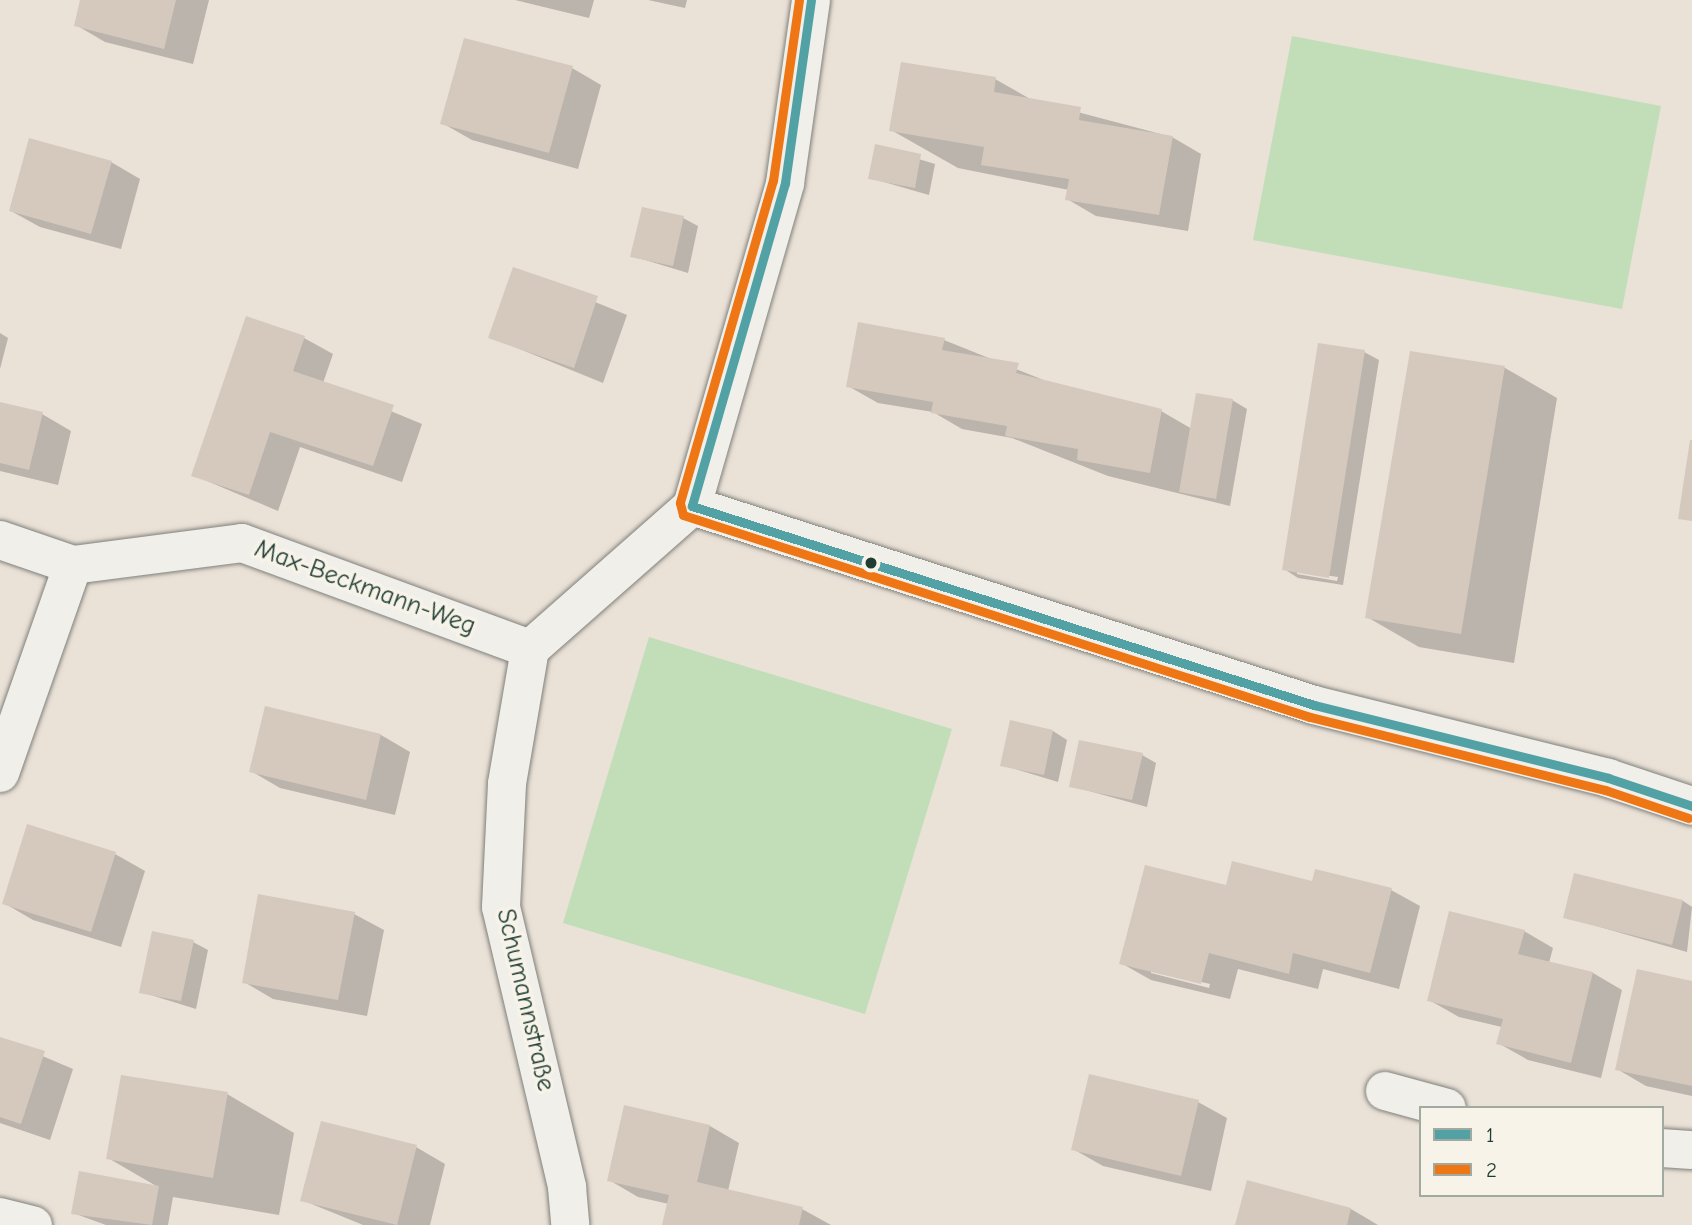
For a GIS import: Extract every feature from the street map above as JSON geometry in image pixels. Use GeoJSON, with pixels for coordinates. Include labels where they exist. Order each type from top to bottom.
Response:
{"type":"FeatureCollection","features":[{"type":"Feature","properties":{"kind":"street"},"geometry":{"type":"LineString","coordinates":[[530,649],[692,506],[785,183],[811,0]]}},
{"type":"Feature","properties":{"kind":"street"},"geometry":{"type":"LineString","coordinates":[[692,506],[1314,705],[1608,778],[1692,806]]}},
{"type":"Feature","properties":{"kind":"street","name":"Max-Beckmann-Weg"},"geometry":{"type":"LineString","coordinates":[[0,540],[74,565],[242,543],[530,649]]}},
{"type":"Feature","properties":{"kind":"street"},"geometry":{"type":"LineString","coordinates":[[0,773],[74,565]]}},
{"type":"Feature","properties":{"kind":"street","name":"Schumannstraße"},"geometry":{"type":"LineString","coordinates":[[530,649],[507,784],[501,907],[567,1187],[570,1225]]}},
{"type":"Feature","properties":{"kind":"street"},"geometry":{"type":"LineString","coordinates":[[1384,1091],[1440,1106]]}},
{"type":"Feature","properties":{"kind":"street"},"geometry":{"type":"LineString","coordinates":[[1664,1148],[1692,1150]]}},
{"type":"Feature","properties":{"kind":"street"},"geometry":{"type":"LineString","coordinates":[[0,1217],[33,1225]]}},
{"type":"Feature","properties":{"kind":"green space"},"geometry":{"type":"Polygon","coordinates":[[[1292,36],[1661,106],[1622,309],[1253,240],[1292,36]]]}},
{"type":"Feature","properties":{"kind":"green space"},"geometry":{"type":"Polygon","coordinates":[[[649,637],[952,729],[865,1014],[563,923],[649,637]]]}},
{"type":"Feature","properties":{"kind":"building"},"geometry":{"type":"Polygon","coordinates":[[[80,0],[176,0],[164,49],[74,26],[80,0]]]}},
{"type":"Feature","properties":{"kind":"building"},"geometry":{"type":"Polygon","coordinates":[[[464,38],[573,66],[549,153],[440,124],[464,38]]]}},
{"type":"Feature","properties":{"kind":"building"},"geometry":{"type":"Polygon","coordinates":[[[901,62],[996,77],[994,92],[1081,107],[1079,120],[1173,136],[1159,215],[1065,200],[1069,179],[981,165],[984,147],[889,131],[901,62]]]}},
{"type":"Feature","properties":{"kind":"building"},"geometry":{"type":"Polygon","coordinates":[[[29,138],[112,161],[91,234],[9,211],[29,138]]]}},
{"type":"Feature","properties":{"kind":"building"},"geometry":{"type":"Polygon","coordinates":[[[875,144],[921,154],[915,188],[868,179],[875,144]]]}},
{"type":"Feature","properties":{"kind":"building"},"geometry":{"type":"Polygon","coordinates":[[[642,207],[684,216],[673,266],[630,257],[642,207]]]}},
{"type":"Feature","properties":{"kind":"building"},"geometry":{"type":"Polygon","coordinates":[[[513,267],[598,296],[574,368],[488,338],[513,267]]]}},
{"type":"Feature","properties":{"kind":"building"},"geometry":{"type":"Polygon","coordinates":[[[246,316],[305,336],[293,371],[394,405],[373,466],[270,432],[249,495],[191,476],[246,316]]]}},
{"type":"Feature","properties":{"kind":"building"},"geometry":{"type":"Polygon","coordinates":[[[858,322],[945,338],[942,350],[1019,363],[1016,373],[1162,409],[1150,473],[1077,460],[1078,449],[1005,436],[1007,426],[931,413],[933,402],[846,387],[858,322]]]}},
{"type":"Feature","properties":{"kind":"building"},"geometry":{"type":"Polygon","coordinates":[[[1318,343],[1365,350],[1329,578],[1282,570],[1318,343]]]}},
{"type":"Feature","properties":{"kind":"building"},"geometry":{"type":"Polygon","coordinates":[[[1410,351],[1505,366],[1461,634],[1365,618],[1410,351]]]}},
{"type":"Feature","properties":{"kind":"building"},"geometry":{"type":"Polygon","coordinates":[[[1196,393],[1233,399],[1216,499],[1179,492],[1196,393]]]}},
{"type":"Feature","properties":{"kind":"building"},"geometry":{"type":"Polygon","coordinates":[[[0,402],[43,412],[29,470],[0,463],[0,402]]]}},
{"type":"Feature","properties":{"kind":"building"},"geometry":{"type":"Polygon","coordinates":[[[1692,440],[1692,521],[1678,519],[1692,440]]]}},
{"type":"Feature","properties":{"kind":"building"},"geometry":{"type":"Polygon","coordinates":[[[265,706],[381,734],[366,800],[249,772],[265,706]]]}},
{"type":"Feature","properties":{"kind":"building"},"geometry":{"type":"Polygon","coordinates":[[[1010,720],[1053,730],[1044,775],[1000,766],[1010,720]]]}},
{"type":"Feature","properties":{"kind":"building"},"geometry":{"type":"Polygon","coordinates":[[[1079,740],[1143,753],[1132,800],[1069,787],[1079,740]]]}},
{"type":"Feature","properties":{"kind":"building"},"geometry":{"type":"Polygon","coordinates":[[[27,824],[116,852],[91,932],[2,904],[27,824]]]}},
{"type":"Feature","properties":{"kind":"building"},"geometry":{"type":"Polygon","coordinates":[[[1232,861],[1312,881],[1315,869],[1392,888],[1370,973],[1293,953],[1289,974],[1209,953],[1201,984],[1119,964],[1145,865],[1226,885],[1232,861]]]}},
{"type":"Feature","properties":{"kind":"building"},"geometry":{"type":"Polygon","coordinates":[[[1574,873],[1683,900],[1672,945],[1563,918],[1574,873]]]}},
{"type":"Feature","properties":{"kind":"building"},"geometry":{"type":"Polygon","coordinates":[[[258,894],[355,912],[338,1000],[242,983],[258,894]]]}},
{"type":"Feature","properties":{"kind":"building"},"geometry":{"type":"Polygon","coordinates":[[[1449,911],[1525,930],[1518,954],[1593,972],[1571,1063],[1496,1044],[1503,1019],[1427,1001],[1449,911]]]}},
{"type":"Feature","properties":{"kind":"building"},"geometry":{"type":"Polygon","coordinates":[[[152,931],[194,940],[181,1001],[139,993],[152,931]]]}},
{"type":"Feature","properties":{"kind":"building"},"geometry":{"type":"Polygon","coordinates":[[[1637,969],[1692,981],[1692,1086],[1615,1070],[1637,969]]]}},
{"type":"Feature","properties":{"kind":"building"},"geometry":{"type":"Polygon","coordinates":[[[0,1037],[45,1051],[21,1124],[0,1117],[0,1037]]]}},
{"type":"Feature","properties":{"kind":"building"},"geometry":{"type":"Polygon","coordinates":[[[1089,1074],[1199,1100],[1181,1176],[1071,1150],[1089,1074]]]}},
{"type":"Feature","properties":{"kind":"building"},"geometry":{"type":"Polygon","coordinates":[[[121,1075],[228,1092],[213,1178],[106,1159],[121,1075]]]}},
{"type":"Feature","properties":{"kind":"building"},"geometry":{"type":"Polygon","coordinates":[[[624,1105],[710,1125],[697,1182],[803,1207],[799,1225],[662,1225],[669,1195],[607,1181],[624,1105]]]}},
{"type":"Feature","properties":{"kind":"building"},"geometry":{"type":"Polygon","coordinates":[[[321,1121],[417,1145],[397,1225],[300,1201],[321,1121]]]}},
{"type":"Feature","properties":{"kind":"building"},"geometry":{"type":"Polygon","coordinates":[[[79,1171],[159,1186],[152,1225],[71,1214],[79,1171]]]}},
{"type":"Feature","properties":{"kind":"building"},"geometry":{"type":"Polygon","coordinates":[[[1247,1180],[1351,1208],[1347,1225],[1235,1225],[1247,1180]]]}},
{"type":"Feature","properties":{"kind":"transit line","name":"2"},"geometry":{"type":"LineString","coordinates":[[799,0],[773,180],[680,503],[683,515],[1310,717],[1605,790],[1688,818]]}},
{"type":"Feature","properties":{"kind":"transit line","name":"1"},"geometry":{"type":"LineString","coordinates":[[811,0],[785,183],[692,506],[1314,705],[1608,778],[1692,806]]}}]}
